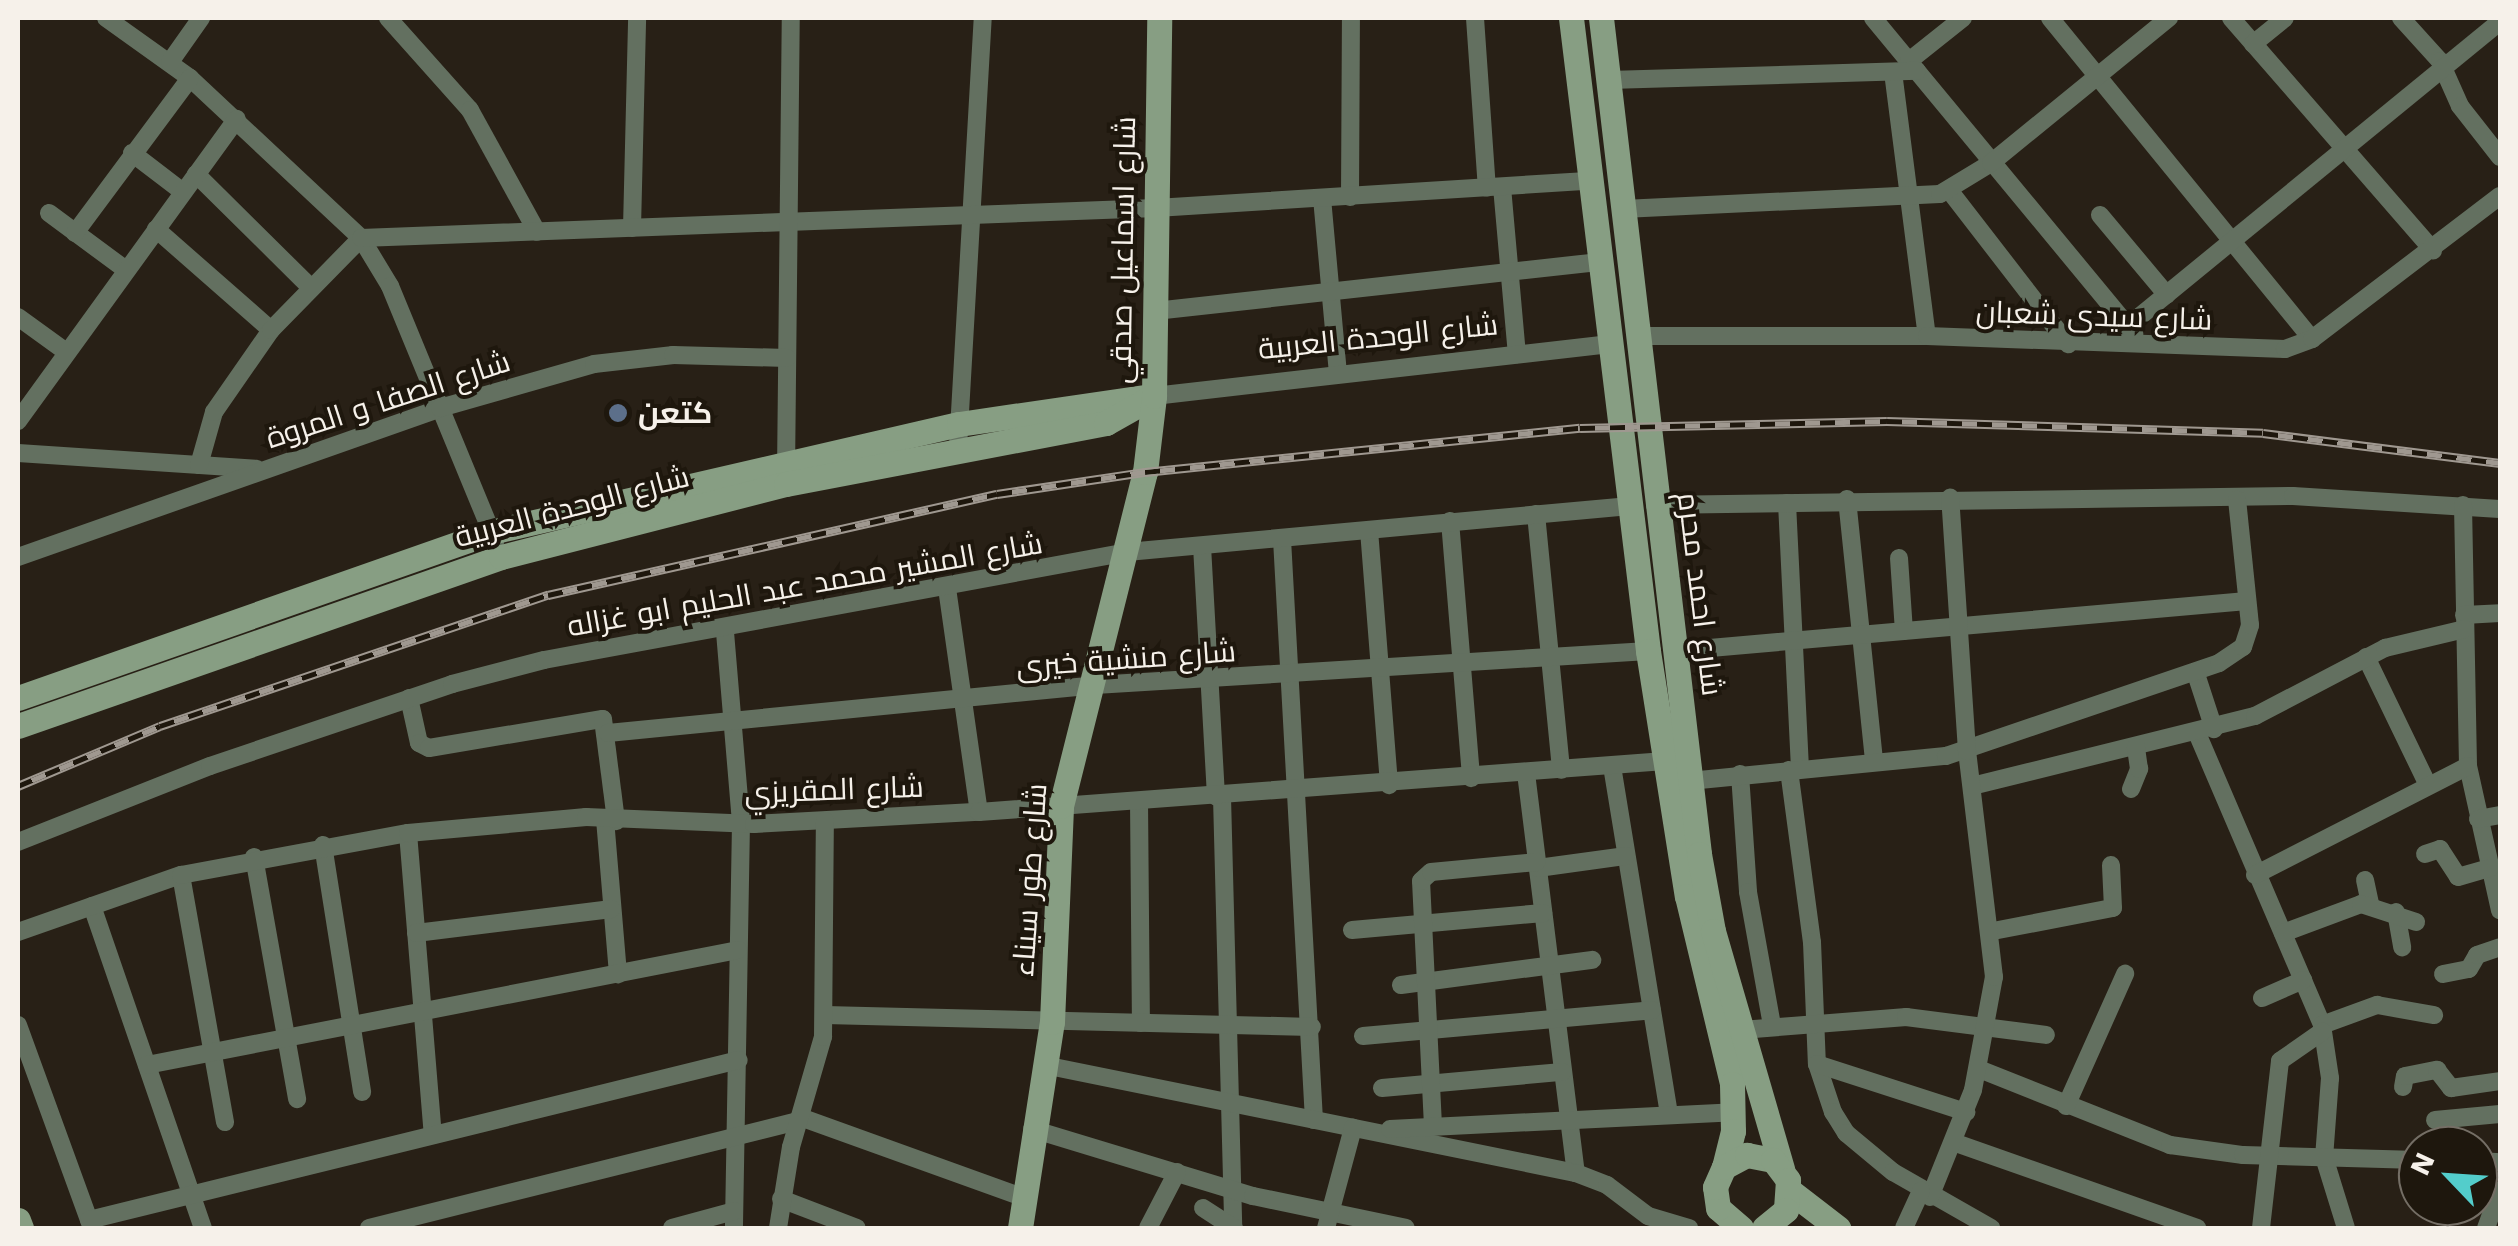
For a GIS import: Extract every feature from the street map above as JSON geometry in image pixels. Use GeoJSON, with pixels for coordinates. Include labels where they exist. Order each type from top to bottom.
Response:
{"type":"FeatureCollection","features":[{"type":"Feature","properties":{"kind":"street"},"geometry":{"type":"LineString","coordinates":[[106,18],[190,78],[361,238],[390,286],[502,557]]}},
{"type":"Feature","properties":{"kind":"street"},"geometry":{"type":"LineString","coordinates":[[170,62],[201,18]]}},
{"type":"Feature","properties":{"kind":"street"},"geometry":{"type":"LineString","coordinates":[[388,18],[470,110],[537,232]]}},
{"type":"Feature","properties":{"kind":"street"},"geometry":{"type":"LineString","coordinates":[[632,228],[636,18]]}},
{"type":"Feature","properties":{"kind":"street"},"geometry":{"type":"LineString","coordinates":[[786,472],[791,18]]}},
{"type":"Feature","properties":{"kind":"street"},"geometry":{"type":"LineString","coordinates":[[959,435],[984,18]]}},
{"type":"Feature","properties":{"kind":"street","name":"شارع اسماعيل صدقي"},"geometry":{"type":"LineString","coordinates":[[1144,482],[1154,396],[1159,18]]}},
{"type":"Feature","properties":{"kind":"street"},"geometry":{"type":"LineString","coordinates":[[1350,18],[1350,197]]}},
{"type":"Feature","properties":{"kind":"street"},"geometry":{"type":"LineString","coordinates":[[1475,18],[1494,187],[1510,272],[1517,354]]}},
{"type":"Feature","properties":{"kind":"street","name":"شارع احمد محرم"},"geometry":{"type":"LineString","coordinates":[[1574,18],[1610,344],[1676,651],[1675,775],[1734,1112],[1724,1167],[1714,1187],[1726,1225]]}},
{"type":"Feature","properties":{"kind":"street","name":"شارع احمد محرم"},"geometry":{"type":"LineString","coordinates":[[1600,18],[1636,336],[1648,652],[1713,931],[1786,1180]]}},
{"type":"Feature","properties":{"kind":"street"},"geometry":{"type":"LineString","coordinates":[[1873,18],[1906,68],[2144,346]]}},
{"type":"Feature","properties":{"kind":"street"},"geometry":{"type":"LineString","coordinates":[[1608,80],[1906,68],[1963,18]]}},
{"type":"Feature","properties":{"kind":"street"},"geometry":{"type":"LineString","coordinates":[[2050,18],[2312,339]]}},
{"type":"Feature","properties":{"kind":"street"},"geometry":{"type":"LineString","coordinates":[[1623,208],[1910,198],[1949,190],[1991,163],[2170,18]]}},
{"type":"Feature","properties":{"kind":"street"},"geometry":{"type":"LineString","coordinates":[[2231,18],[2433,250]]}},
{"type":"Feature","properties":{"kind":"street"},"geometry":{"type":"LineString","coordinates":[[2253,44],[2285,18]]}},
{"type":"Feature","properties":{"kind":"street"},"geometry":{"type":"LineString","coordinates":[[2401,18],[2444,68],[2460,106],[2500,157]]}},
{"type":"Feature","properties":{"kind":"street"},"geometry":{"type":"LineString","coordinates":[[2128,326],[2500,22]]}},
{"type":"Feature","properties":{"kind":"street"},"geometry":{"type":"LineString","coordinates":[[1906,68],[1910,198],[1926,336]]}},
{"type":"Feature","properties":{"kind":"street"},"geometry":{"type":"LineString","coordinates":[[76,233],[190,78]]}},
{"type":"Feature","properties":{"kind":"street"},"geometry":{"type":"LineString","coordinates":[[18,421],[65,351],[237,119]]}},
{"type":"Feature","properties":{"kind":"street"},"geometry":{"type":"LineString","coordinates":[[132,153],[183,192]]}},
{"type":"Feature","properties":{"kind":"street"},"geometry":{"type":"LineString","coordinates":[[196,174],[310,287]]}},
{"type":"Feature","properties":{"kind":"street"},"geometry":{"type":"LineString","coordinates":[[198,465],[214,412],[271,330],[361,238],[1156,208],[1590,181]]}},
{"type":"Feature","properties":{"kind":"street"},"geometry":{"type":"LineString","coordinates":[[1949,190],[2068,344]]}},
{"type":"Feature","properties":{"kind":"street","name":"شارع سيدى شعبان"},"geometry":{"type":"LineString","coordinates":[[1636,336],[1926,336],[2285,350],[2312,339],[2500,196]]}},
{"type":"Feature","properties":{"kind":"street"},"geometry":{"type":"LineString","coordinates":[[1322,198],[1338,374]]}},
{"type":"Feature","properties":{"kind":"street"},"geometry":{"type":"LineString","coordinates":[[49,213],[126,270]]}},
{"type":"Feature","properties":{"kind":"street"},"geometry":{"type":"LineString","coordinates":[[2100,215],[2167,295]]}},
{"type":"Feature","properties":{"kind":"street"},"geometry":{"type":"LineString","coordinates":[[156,229],[271,330]]}},
{"type":"Feature","properties":{"kind":"street"},"geometry":{"type":"LineString","coordinates":[[1155,311],[1600,262]]}},
{"type":"Feature","properties":{"kind":"street"},"geometry":{"type":"LineString","coordinates":[[18,317],[65,351]]}},
{"type":"Feature","properties":{"kind":"street","name":"شارع الوحدة العربية"},"geometry":{"type":"LineString","coordinates":[[18,698],[267,606],[491,532],[1154,396],[1610,344]]}},
{"type":"Feature","properties":{"kind":"street","name":"شارع الصفا و المروة"},"geometry":{"type":"LineString","coordinates":[[18,556],[440,408],[620,360],[788,358]]}},
{"type":"Feature","properties":{"kind":"street"},"geometry":{"type":"LineString","coordinates":[[18,453],[266,470]]}},
{"type":"Feature","properties":{"kind":"street","name":"شارع الوحدة العربية"},"geometry":{"type":"LineString","coordinates":[[18,726],[276,632],[502,557],[786,472]]}},
{"type":"Feature","properties":{"kind":"street","name":"شارع طور سيناء"},"geometry":{"type":"LineString","coordinates":[[1020,1228],[1032,1130],[1052,1022],[1062,806],[1144,482]]}},
{"type":"Feature","properties":{"kind":"street","name":"شارع المشير محمد عبد الحليم ابو غزاله"},"geometry":{"type":"LineString","coordinates":[[18,842],[145,789],[408,698],[544,660],[724,632],[1127,552],[1536,514],[1848,498],[2361,497],[2500,509]]}},
{"type":"Feature","properties":{"kind":"street"},"geometry":{"type":"LineString","coordinates":[[1848,498],[1874,762]]}},
{"type":"Feature","properties":{"kind":"street"},"geometry":{"type":"LineString","coordinates":[[1904,1228],[1926,1194],[1966,1112],[1988,1023],[1992,931],[1966,751],[1950,498]]}},
{"type":"Feature","properties":{"kind":"street"},"geometry":{"type":"LineString","coordinates":[[1676,651],[2248,601],[2237,500]]}},
{"type":"Feature","properties":{"kind":"street"},"geometry":{"type":"LineString","coordinates":[[1787,503],[1794,640],[1794,769],[1817,1064],[1846,1133],[1968,1223],[1991,1228]]}},
{"type":"Feature","properties":{"kind":"street"},"geometry":{"type":"LineString","coordinates":[[2463,505],[2468,766],[2499,898]]}},
{"type":"Feature","properties":{"kind":"street"},"geometry":{"type":"LineString","coordinates":[[1536,514],[1561,770]]}},
{"type":"Feature","properties":{"kind":"street"},"geometry":{"type":"LineString","coordinates":[[1450,522],[1471,778]]}},
{"type":"Feature","properties":{"kind":"street"},"geometry":{"type":"LineString","coordinates":[[1369,530],[1390,785]]}},
{"type":"Feature","properties":{"kind":"street"},"geometry":{"type":"LineString","coordinates":[[1282,538],[1300,791],[1314,1120]]}},
{"type":"Feature","properties":{"kind":"street"},"geometry":{"type":"LineString","coordinates":[[1202,546],[1230,1025],[1234,1228]]}},
{"type":"Feature","properties":{"kind":"street"},"geometry":{"type":"LineString","coordinates":[[1899,558],[1904,630]]}},
{"type":"Feature","properties":{"kind":"street"},"geometry":{"type":"LineString","coordinates":[[947,588],[978,812]]}},
{"type":"Feature","properties":{"kind":"street","name":"شارع المقريزي"},"geometry":{"type":"LineString","coordinates":[[18,932],[181,875],[254,857],[408,833],[611,819],[825,821],[1219,797],[1612,766],[1675,775],[1740,774],[1966,751],[2196,674],[2243,647],[2250,625],[2248,601]]}},
{"type":"Feature","properties":{"kind":"street"},"geometry":{"type":"LineString","coordinates":[[267,606],[276,632]]}},
{"type":"Feature","properties":{"kind":"street"},"geometry":{"type":"LineString","coordinates":[[1972,786],[2206,731],[2288,702],[2366,657],[2500,613]]}},
{"type":"Feature","properties":{"kind":"street"},"geometry":{"type":"LineString","coordinates":[[672,1228],[734,1220],[739,1135],[741,823],[724,632]]}},
{"type":"Feature","properties":{"kind":"street","name":"شارع منشية خيرى"},"geometry":{"type":"LineString","coordinates":[[608,734],[1095,685],[1210,682],[1648,652]]}},
{"type":"Feature","properties":{"kind":"street"},"geometry":{"type":"LineString","coordinates":[[2366,657],[2428,786]]}},
{"type":"Feature","properties":{"kind":"street"},"geometry":{"type":"LineString","coordinates":[[2196,674],[2206,731],[2255,875],[2322,1028],[2330,1078],[2324,1157],[2346,1228]]}},
{"type":"Feature","properties":{"kind":"street"},"geometry":{"type":"LineString","coordinates":[[408,698],[423,747],[597,716],[608,734],[612,909],[618,974]]}},
{"type":"Feature","properties":{"kind":"street"},"geometry":{"type":"LineString","coordinates":[[2131,790],[2139,769],[2136,747]]}},
{"type":"Feature","properties":{"kind":"street"},"geometry":{"type":"LineString","coordinates":[[1612,766],[1669,1112]]}},
{"type":"Feature","properties":{"kind":"street"},"geometry":{"type":"LineString","coordinates":[[2255,875],[2468,766]]}},
{"type":"Feature","properties":{"kind":"street"},"geometry":{"type":"LineString","coordinates":[[1526,773],[1576,1173]]}},
{"type":"Feature","properties":{"kind":"street"},"geometry":{"type":"LineString","coordinates":[[1740,774],[1748,892],[1772,1026]]}},
{"type":"Feature","properties":{"kind":"street"},"geometry":{"type":"LineString","coordinates":[[1139,801],[1141,1023]]}},
{"type":"Feature","properties":{"kind":"street"},"geometry":{"type":"LineString","coordinates":[[2478,819],[2500,815]]}},
{"type":"Feature","properties":{"kind":"street"},"geometry":{"type":"LineString","coordinates":[[778,1228],[781,1200],[825,1015],[825,821]]}},
{"type":"Feature","properties":{"kind":"street"},"geometry":{"type":"LineString","coordinates":[[408,833],[433,1135]]}},
{"type":"Feature","properties":{"kind":"street"},"geometry":{"type":"LineString","coordinates":[[324,845],[362,1092]]}},
{"type":"Feature","properties":{"kind":"street"},"geometry":{"type":"LineString","coordinates":[[2425,854],[2443,850],[2458,877],[2490,868]]}},
{"type":"Feature","properties":{"kind":"street"},"geometry":{"type":"LineString","coordinates":[[1433,1126],[1421,881],[1431,872],[1626,856]]}},
{"type":"Feature","properties":{"kind":"street"},"geometry":{"type":"LineString","coordinates":[[254,857],[283,1039],[297,1099]]}},
{"type":"Feature","properties":{"kind":"street"},"geometry":{"type":"LineString","coordinates":[[1992,931],[2113,908],[2111,865]]}},
{"type":"Feature","properties":{"kind":"street"},"geometry":{"type":"LineString","coordinates":[[181,875],[226,1122]]}},
{"type":"Feature","properties":{"kind":"street"},"geometry":{"type":"LineString","coordinates":[[2365,880],[2370,904]]}},
{"type":"Feature","properties":{"kind":"street"},"geometry":{"type":"LineString","coordinates":[[2282,934],[2370,904],[2416,922]]}},
{"type":"Feature","properties":{"kind":"street"},"geometry":{"type":"LineString","coordinates":[[92,906],[203,1228]]}},
{"type":"Feature","properties":{"kind":"street"},"geometry":{"type":"LineString","coordinates":[[416,933],[612,909]]}},
{"type":"Feature","properties":{"kind":"street"},"geometry":{"type":"LineString","coordinates":[[1352,930],[1544,912]]}},
{"type":"Feature","properties":{"kind":"street"},"geometry":{"type":"LineString","coordinates":[[2396,912],[2402,947]]}},
{"type":"Feature","properties":{"kind":"street"},"geometry":{"type":"LineString","coordinates":[[2443,974],[2467,970],[2477,955],[2500,948]]}},
{"type":"Feature","properties":{"kind":"street"},"geometry":{"type":"LineString","coordinates":[[146,1065],[738,950]]}},
{"type":"Feature","properties":{"kind":"street"},"geometry":{"type":"LineString","coordinates":[[1401,985],[1592,960]]}},
{"type":"Feature","properties":{"kind":"street"},"geometry":{"type":"LineString","coordinates":[[2066,1106],[2124,974]]}},
{"type":"Feature","properties":{"kind":"street"},"geometry":{"type":"LineString","coordinates":[[2262,998],[2303,980]]}},
{"type":"Feature","properties":{"kind":"street"},"geometry":{"type":"LineString","coordinates":[[2261,1228],[2280,1061],[2322,1028],[2377,1005],[2434,1015]]}},
{"type":"Feature","properties":{"kind":"street"},"geometry":{"type":"LineString","coordinates":[[1363,1036],[1652,1010]]}},
{"type":"Feature","properties":{"kind":"street"},"geometry":{"type":"LineString","coordinates":[[825,1015],[1312,1027]]}},
{"type":"Feature","properties":{"kind":"street"},"geometry":{"type":"LineString","coordinates":[[1741,1030],[1816,1021],[1906,1017],[1988,1023],[2046,1035]]}},
{"type":"Feature","properties":{"kind":"street"},"geometry":{"type":"LineString","coordinates":[[18,1025],[90,1224],[191,1195],[740,1060]]}},
{"type":"Feature","properties":{"kind":"street"},"geometry":{"type":"LineString","coordinates":[[1817,1064],[1966,1112]]}},
{"type":"Feature","properties":{"kind":"street"},"geometry":{"type":"LineString","coordinates":[[1044,1065],[1576,1173],[1608,1186],[1648,1216],[1689,1228]]}},
{"type":"Feature","properties":{"kind":"street"},"geometry":{"type":"LineString","coordinates":[[1979,1069],[2170,1146],[2267,1155],[2398,1159]]}},
{"type":"Feature","properties":{"kind":"street"},"geometry":{"type":"LineString","coordinates":[[2403,1087],[2405,1076],[2437,1070],[2451,1088],[2500,1080]]}},
{"type":"Feature","properties":{"kind":"street"},"geometry":{"type":"LineString","coordinates":[[1382,1088],[1562,1072]]}},
{"type":"Feature","properties":{"kind":"street"},"geometry":{"type":"LineString","coordinates":[[1358,1129],[1734,1112]]}},
{"type":"Feature","properties":{"kind":"street"},"geometry":{"type":"LineString","coordinates":[[2434,1120],[2500,1114]]}},
{"type":"Feature","properties":{"kind":"street"},"geometry":{"type":"LineString","coordinates":[[369,1228],[800,1118],[1022,1197]]}},
{"type":"Feature","properties":{"kind":"street"},"geometry":{"type":"LineString","coordinates":[[1328,1221],[1358,1129]]}},
{"type":"Feature","properties":{"kind":"street"},"geometry":{"type":"LineString","coordinates":[[1032,1130],[1328,1221],[1406,1228]]}},
{"type":"Feature","properties":{"kind":"street"},"geometry":{"type":"LineString","coordinates":[[1953,1142],[2197,1228]]}},
{"type":"Feature","properties":{"kind":"street"},"geometry":{"type":"LineString","coordinates":[[1724,1167],[1760,1155],[1838,1228]]}},
{"type":"Feature","properties":{"kind":"street"},"geometry":{"type":"LineString","coordinates":[[1148,1228],[1177,1172]]}},
{"type":"Feature","properties":{"kind":"street"},"geometry":{"type":"LineString","coordinates":[[1764,1228],[1780,1218],[1786,1180]]}},
{"type":"Feature","properties":{"kind":"street"},"geometry":{"type":"LineString","coordinates":[[2486,1228],[2500,1190]]}},
{"type":"Feature","properties":{"kind":"street"},"geometry":{"type":"LineString","coordinates":[[781,1200],[857,1228]]}},
{"type":"Feature","properties":{"kind":"street"},"geometry":{"type":"LineString","coordinates":[[1204,1208],[1234,1228]]}},
{"type":"Feature","properties":{"kind":"street"},"geometry":{"type":"LineString","coordinates":[[18,1220],[20,1228]]}},
{"type":"Feature","properties":{"kind":"railway"},"geometry":{"type":"LineString","coordinates":[[18,786],[160,726],[548,595],[997,494],[1145,472],[1580,428],[1887,421],[2263,433],[2500,463]]}},
{"type":"Feature","properties":{"kind":"place","name":"كتعن"},"geometry":{"type":"Point","coordinates":[618,413]}}]}
